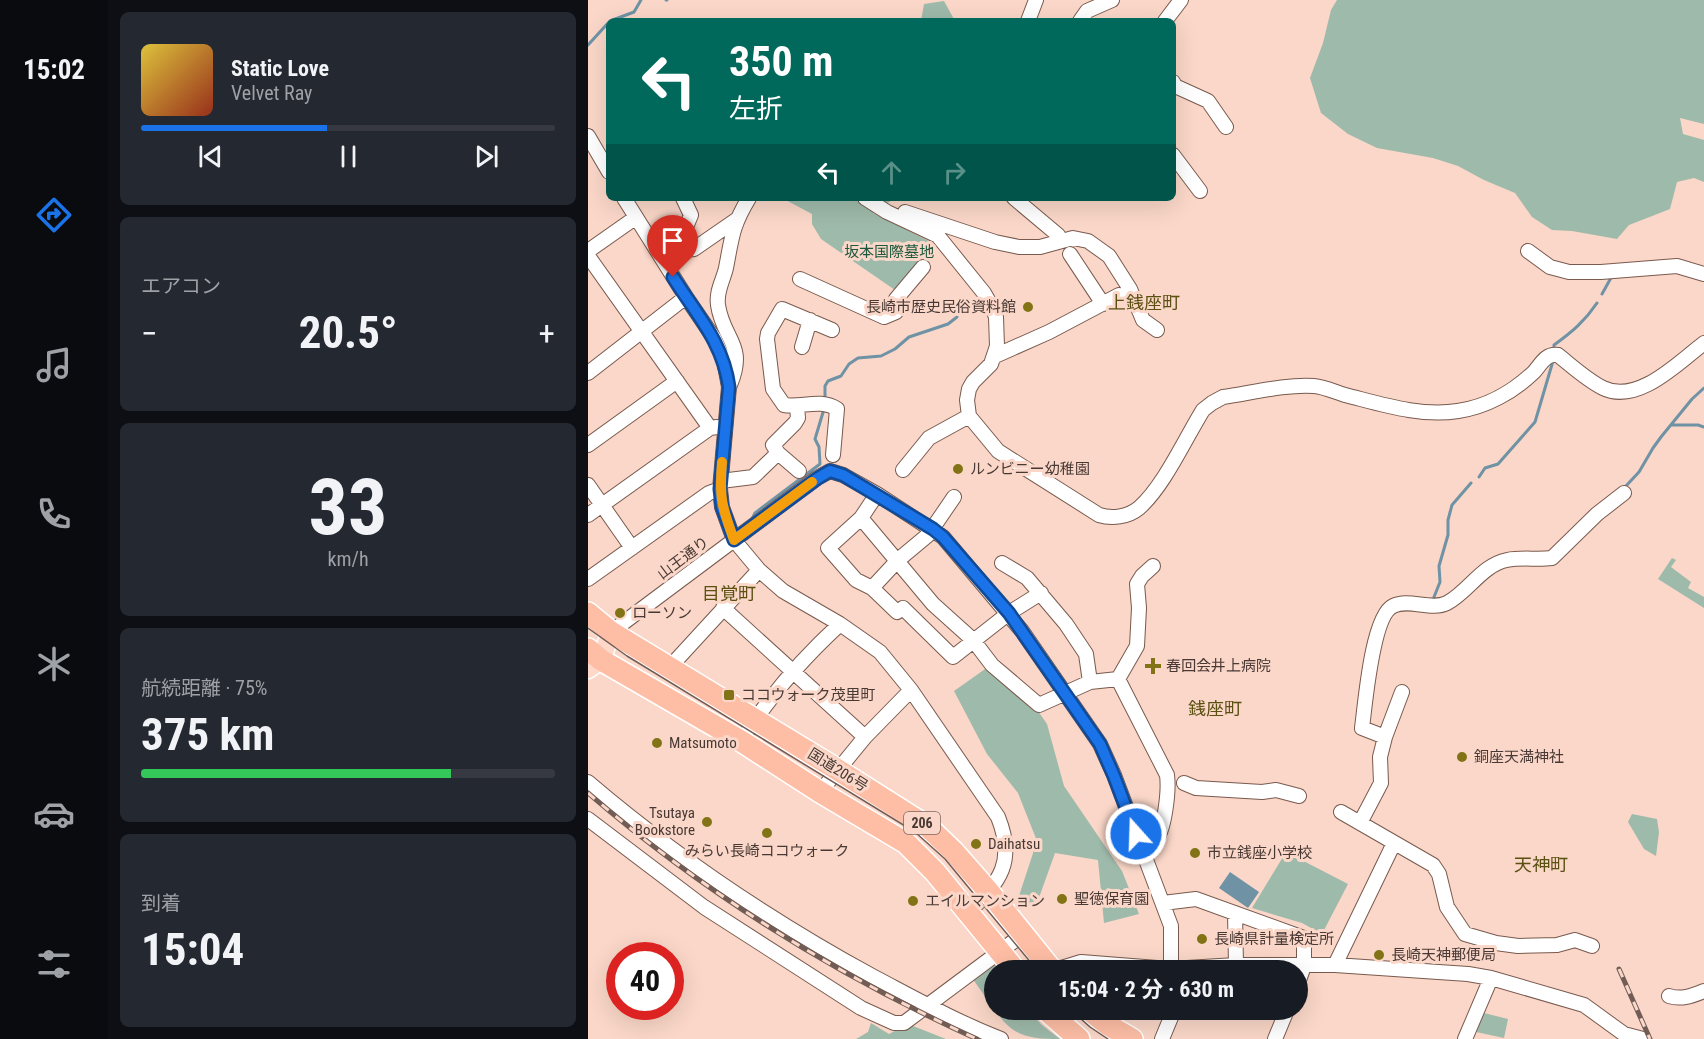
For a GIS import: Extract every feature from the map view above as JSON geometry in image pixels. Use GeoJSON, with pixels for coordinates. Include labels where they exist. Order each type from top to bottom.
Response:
{"type":"FeatureCollection","features":[{"type":"Feature","properties":{"kind":"highway","name":"国道206号"},"geometry":{"type":"LineString","coordinates":[[588,613],[611,632],[928,827],[953,851],[989,892],[1044,960]]}},
{"type":"Feature","properties":{"kind":"highway","name":"国道206号"},"geometry":{"type":"LineString","coordinates":[[591,656],[741,741],[820,792],[906,843],[930,866],[1007,960]]}},
{"type":"Feature","properties":{"kind":"highway"},"geometry":{"type":"LineString","coordinates":[[1057,1020],[1079,1039]]}},
{"type":"Feature","properties":{"kind":"highway"},"geometry":{"type":"LineString","coordinates":[[1102,1020],[1132,1039]]}},
{"type":"Feature","properties":{"kind":"main road"},"geometry":{"type":"LineString","coordinates":[[591,656],[611,632]]}},
{"type":"Feature","properties":{"kind":"street"},"geometry":{"type":"LineString","coordinates":[[1029,18],[1036,0]]}},
{"type":"Feature","properties":{"kind":"street"},"geometry":{"type":"LineString","coordinates":[[1082,18],[1087,11],[1112,0]]}},
{"type":"Feature","properties":{"kind":"street"},"geometry":{"type":"LineString","coordinates":[[1167,18],[1181,0]]}},
{"type":"Feature","properties":{"kind":"street"},"geometry":{"type":"LineString","coordinates":[[1176,86],[1208,101],[1226,127]]}},
{"type":"Feature","properties":{"kind":"street"},"geometry":{"type":"LineString","coordinates":[[588,136],[606,167]]}},
{"type":"Feature","properties":{"kind":"street"},"geometry":{"type":"LineString","coordinates":[[1176,159],[1200,190]]}},
{"type":"Feature","properties":{"kind":"street"},"geometry":{"type":"LineString","coordinates":[[626,201],[720,349],[729,387],[720,485],[722,507],[734,540],[759,570],[783,591],[840,624],[880,652],[911,690],[998,817],[1005,835],[1006,855],[1003,870],[989,892],[969,912]]}},
{"type":"Feature","properties":{"kind":"street"},"geometry":{"type":"LineString","coordinates":[[684,201],[691,215],[679,244],[686,250],[694,249],[736,220]]}},
{"type":"Feature","properties":{"kind":"street"},"geometry":{"type":"LineString","coordinates":[[729,387],[736,369],[737,355],[721,314],[718,295],[736,220],[747,201]]}},
{"type":"Feature","properties":{"kind":"street"},"geometry":{"type":"LineString","coordinates":[[870,201],[887,212],[930,232],[944,242],[992,307],[997,331],[994,356],[991,364],[969,389],[967,408],[969,416],[998,451],[1099,515],[1113,517],[1131,513],[1143,503],[1159,484],[1203,410],[1223,397],[1313,386],[1397,408],[1426,412],[1457,411],[1482,405],[1514,389],[1546,357],[1554,354],[1605,390],[1636,391],[1654,381],[1704,343]]}},
{"type":"Feature","properties":{"kind":"street"},"geometry":{"type":"LineString","coordinates":[[1018,201],[1058,235],[1061,241]]}},
{"type":"Feature","properties":{"kind":"street"},"geometry":{"type":"LineString","coordinates":[[887,212],[894,208],[995,242],[1019,246],[1040,247],[1073,238],[1088,241],[1109,256],[1130,290],[1143,320],[1157,330]]}},
{"type":"Feature","properties":{"kind":"street"},"geometry":{"type":"LineString","coordinates":[[588,251],[635,218]]}},
{"type":"Feature","properties":{"kind":"street"},"geometry":{"type":"LineString","coordinates":[[1528,251],[1550,267],[1569,272],[1677,266],[1704,274]]}},
{"type":"Feature","properties":{"kind":"street"},"geometry":{"type":"LineString","coordinates":[[1070,254],[1103,304]]}},
{"type":"Feature","properties":{"kind":"street"},"geometry":{"type":"LineString","coordinates":[[588,256],[710,428]]}},
{"type":"Feature","properties":{"kind":"street"},"geometry":{"type":"LineString","coordinates":[[800,279],[884,317],[896,312],[900,305],[896,299],[923,267]]}},
{"type":"Feature","properties":{"kind":"street"},"geometry":{"type":"LineString","coordinates":[[994,356],[1049,332],[1119,295]]}},
{"type":"Feature","properties":{"kind":"street"},"geometry":{"type":"LineString","coordinates":[[588,373],[686,297]]}},
{"type":"Feature","properties":{"kind":"street"},"geometry":{"type":"LineString","coordinates":[[832,330],[782,309],[768,333],[774,393],[784,405],[797,407],[824,403],[837,409],[833,455]]}},
{"type":"Feature","properties":{"kind":"street"},"geometry":{"type":"LineString","coordinates":[[802,347],[810,320]]}},
{"type":"Feature","properties":{"kind":"street"},"geometry":{"type":"LineString","coordinates":[[588,445],[677,381]]}},
{"type":"Feature","properties":{"kind":"street"},"geometry":{"type":"LineString","coordinates":[[797,407],[798,418],[795,423],[773,445],[778,453],[799,471]]}},
{"type":"Feature","properties":{"kind":"street"},"geometry":{"type":"LineString","coordinates":[[903,470],[928,438],[969,416]]}},
{"type":"Feature","properties":{"kind":"street"},"geometry":{"type":"LineString","coordinates":[[588,515],[710,428],[726,427]]}},
{"type":"Feature","properties":{"kind":"street"},"geometry":{"type":"LineString","coordinates":[[588,579],[720,485],[753,477],[778,453]]}},
{"type":"Feature","properties":{"kind":"street","name":"山王通り"},"geometry":{"type":"LineString","coordinates":[[611,632],[830,471],[843,475],[878,494]]}},
{"type":"Feature","properties":{"kind":"street"},"geometry":{"type":"LineString","coordinates":[[588,485],[632,548]]}},
{"type":"Feature","properties":{"kind":"street"},"geometry":{"type":"LineString","coordinates":[[1385,736],[1362,729],[1369,669],[1381,623],[1388,610],[1394,605],[1403,604],[1440,606],[1462,594],[1473,582],[1506,560],[1552,558],[1597,514],[1624,493]]}},
{"type":"Feature","properties":{"kind":"street"},"geometry":{"type":"LineString","coordinates":[[1041,593],[1009,613],[952,657],[903,608],[897,612],[872,588],[856,580],[828,548],[861,518],[878,494],[943,537],[1009,613],[1100,744],[1171,926],[1171,960]]}},
{"type":"Feature","properties":{"kind":"street"},"geometry":{"type":"LineString","coordinates":[[872,588],[898,560],[928,536],[954,497]]}},
{"type":"Feature","properties":{"kind":"street"},"geometry":{"type":"LineString","coordinates":[[861,518],[933,604],[973,640],[992,665],[1039,705],[1090,682],[1118,679]]}},
{"type":"Feature","properties":{"kind":"street"},"geometry":{"type":"LineString","coordinates":[[1002,563],[1027,578],[1066,624],[1086,654],[1090,682]]}},
{"type":"Feature","properties":{"kind":"street"},"geometry":{"type":"LineString","coordinates":[[1118,679],[1137,646],[1139,608],[1137,584],[1153,566]]}},
{"type":"Feature","properties":{"kind":"street"},"geometry":{"type":"LineString","coordinates":[[669,668],[759,570]]}},
{"type":"Feature","properties":{"kind":"street"},"geometry":{"type":"LineString","coordinates":[[723,608],[865,736]]}},
{"type":"Feature","properties":{"kind":"street"},"geometry":{"type":"LineString","coordinates":[[741,741],[755,719],[794,672],[840,624]]}},
{"type":"Feature","properties":{"kind":"street"},"geometry":{"type":"LineString","coordinates":[[1118,679],[1167,775],[1169,788],[1159,834],[1154,843],[1142,852]]}},
{"type":"Feature","properties":{"kind":"street"},"geometry":{"type":"LineString","coordinates":[[820,792],[865,736],[911,690]]}},
{"type":"Feature","properties":{"kind":"street"},"geometry":{"type":"LineString","coordinates":[[1360,823],[1381,783],[1380,757],[1385,736],[1402,692]]}},
{"type":"Feature","properties":{"kind":"street"},"geometry":{"type":"LineString","coordinates":[[588,782],[717,882],[816,945],[928,1005],[1001,1039]]}},
{"type":"Feature","properties":{"kind":"street"},"geometry":{"type":"LineString","coordinates":[[1184,783],[1196,788],[1262,792],[1276,790],[1299,796]]}},
{"type":"Feature","properties":{"kind":"street"},"geometry":{"type":"LineString","coordinates":[[1341,812],[1426,860],[1437,870],[1446,907],[1465,934],[1496,943],[1518,946],[1557,945],[1575,940],[1592,946]]}},
{"type":"Feature","properties":{"kind":"street"},"geometry":{"type":"LineString","coordinates":[[588,819],[704,907],[861,1008],[894,1023],[904,1023],[1022,935]]}},
{"type":"Feature","properties":{"kind":"street"},"geometry":{"type":"LineString","coordinates":[[1335,964],[1394,843]]}},
{"type":"Feature","properties":{"kind":"street"},"geometry":{"type":"LineString","coordinates":[[1163,903],[1196,899],[1304,938],[1304,960]]}},
{"type":"Feature","properties":{"kind":"street"},"geometry":{"type":"LineString","coordinates":[[1235,914],[1236,960]]}},
{"type":"Feature","properties":{"kind":"street"},"geometry":{"type":"LineString","coordinates":[[1308,966],[1335,964],[1458,973],[1491,978],[1584,1005],[1624,1034],[1643,1039]]}},
{"type":"Feature","properties":{"kind":"street"},"geometry":{"type":"LineString","coordinates":[[1465,1039],[1491,978]]}},
{"type":"Feature","properties":{"kind":"street"},"geometry":{"type":"LineString","coordinates":[[1669,996],[1677,999],[1704,991]]}},
{"type":"Feature","properties":{"kind":"street"},"geometry":{"type":"LineString","coordinates":[[1162,1039],[1170,1020]]}},
{"type":"Feature","properties":{"kind":"street"},"geometry":{"type":"LineString","coordinates":[[1275,1039],[1283,1020]]}},
{"type":"Feature","properties":{"kind":"green space"},"geometry":{"type":"Polygon","coordinates":[[[1337,0],[1704,0],[1704,124],[1680,118],[1683,134],[1704,140],[1704,182],[1694,178],[1677,182],[1670,209],[1629,225],[1617,239],[1552,230],[1532,217],[1515,193],[1458,166],[1433,158],[1377,148],[1348,134],[1321,113],[1310,78],[1323,43],[1331,10],[1337,0]]]}},
{"type":"Feature","properties":{"kind":"green space"},"geometry":{"type":"Polygon","coordinates":[[[944,1],[953,18],[922,18],[924,4],[944,1]]]}},
{"type":"Feature","properties":{"kind":"green space","name":"坂本国際墓地"},"geometry":{"type":"Polygon","coordinates":[[[788,201],[891,201],[873,213],[933,243],[895,290],[821,239],[812,224],[812,214],[788,201]]]}},
{"type":"Feature","properties":{"kind":"green space"},"geometry":{"type":"Polygon","coordinates":[[[1672,558],[1676,560],[1671,567],[1691,582],[1688,588],[1704,597],[1704,608],[1658,579],[1672,558]]]}},
{"type":"Feature","properties":{"kind":"green space"},"geometry":{"type":"Polygon","coordinates":[[[988,667],[1038,711],[1047,724],[1064,786],[1122,871],[1139,914],[1104,923],[1098,860],[1055,853],[1036,906],[1018,899],[1037,841],[1018,793],[987,754],[954,691],[988,667]]]}},
{"type":"Feature","properties":{"kind":"green space"},"geometry":{"type":"Polygon","coordinates":[[[1632,814],[1657,819],[1659,832],[1656,856],[1644,849],[1628,822],[1632,814]]]}},
{"type":"Feature","properties":{"kind":"green space"},"geometry":{"type":"Polygon","coordinates":[[[1286,852],[1348,884],[1322,934],[1302,923],[1252,908],[1286,852]]]}},
{"type":"Feature","properties":{"kind":"green space"},"geometry":{"type":"Polygon","coordinates":[[[984,970],[984,995],[972,978],[984,970]]]}},
{"type":"Feature","properties":{"kind":"green space"},"geometry":{"type":"Polygon","coordinates":[[[1484,1013],[1508,1019],[1504,1038],[1476,1032],[1484,1013]]]}},
{"type":"Feature","properties":{"kind":"green space"},"geometry":{"type":"Polygon","coordinates":[[[1003,1020],[1037,1020],[1060,1039],[1023,1035],[1003,1020]]]}},
{"type":"Feature","properties":{"kind":"green space"},"geometry":{"type":"Polygon","coordinates":[[[871,1023],[889,1034],[908,1024],[946,1039],[856,1039],[868,1032],[871,1023]]]}},
{"type":"Feature","properties":{"kind":"water"},"geometry":{"type":"Polygon","coordinates":[[[1230,872],[1259,892],[1248,908],[1219,888],[1230,872]]]}},
{"type":"Feature","properties":{"kind":"waterway"},"geometry":{"type":"LineString","coordinates":[[618,18],[634,12],[641,0]]}},
{"type":"Feature","properties":{"kind":"waterway"},"geometry":{"type":"LineString","coordinates":[[588,45],[606,25]]}},
{"type":"Feature","properties":{"kind":"waterway"},"geometry":{"type":"LineString","coordinates":[[1602,294],[1612,276]]}},
{"type":"Feature","properties":{"kind":"waterway"},"geometry":{"type":"LineString","coordinates":[[1554,348],[1554,345],[1578,326],[1597,303]]}},
{"type":"Feature","properties":{"kind":"waterway"},"geometry":{"type":"LineString","coordinates":[[825,399],[825,386],[828,381],[841,376],[849,364],[858,358],[881,356],[895,349],[909,337],[948,324],[957,317]]}},
{"type":"Feature","properties":{"kind":"waterway"},"geometry":{"type":"LineString","coordinates":[[1479,477],[1485,468],[1498,464],[1535,422],[1553,361]]}},
{"type":"Feature","properties":{"kind":"waterway"},"geometry":{"type":"LineString","coordinates":[[1625,487],[1639,472],[1661,437],[1704,388]]}},
{"type":"Feature","properties":{"kind":"waterway"},"geometry":{"type":"LineString","coordinates":[[752,519],[755,513],[820,464],[819,447],[815,439],[824,409]]}},
{"type":"Feature","properties":{"kind":"waterway"},"geometry":{"type":"LineString","coordinates":[[1671,425],[1704,427]]}},
{"type":"Feature","properties":{"kind":"waterway"},"geometry":{"type":"LineString","coordinates":[[1434,597],[1440,582],[1439,566],[1448,535],[1448,520],[1452,505],[1471,483]]}},
{"type":"Feature","properties":{"kind":"tram line"},"geometry":{"type":"LineString","coordinates":[[588,628],[627,656],[915,832],[945,859],[1029,960]]}},
{"type":"Feature","properties":{"kind":"tram line"},"geometry":{"type":"LineString","coordinates":[[1082,1020],[1108,1039]]}},
{"type":"Feature","properties":{"kind":"railway"},"geometry":{"type":"LineString","coordinates":[[588,793],[678,865],[774,930],[874,988],[977,1039]]}},
{"type":"Feature","properties":{"kind":"railway"},"geometry":{"type":"LineString","coordinates":[[1619,969],[1650,1039]]}},
{"type":"Feature","properties":{"kind":"slow traffic"},"geometry":{"type":"LineString","coordinates":[[722,462],[720,489],[722,507],[734,540],[812,482]]}},
{"type":"Feature","properties":{"kind":"place","name":"長崎市歴史民俗資料館"},"geometry":{"type":"Point","coordinates":[1028,307]}},
{"type":"Feature","properties":{"kind":"place","name":"ルンビニー幼稚園"},"geometry":{"type":"Point","coordinates":[958,469]}},
{"type":"Feature","properties":{"kind":"place","name":"ローソン"},"geometry":{"type":"Point","coordinates":[620,613]}},
{"type":"Feature","properties":{"kind":"place","name":"春回会井上病院"},"geometry":{"type":"Point","coordinates":[1153,666]}},
{"type":"Feature","properties":{"kind":"place","name":"ココウォーク茂里町"},"geometry":{"type":"Point","coordinates":[729,695]}},
{"type":"Feature","properties":{"kind":"place","name":"Matsumoto"},"geometry":{"type":"Point","coordinates":[657,743]}},
{"type":"Feature","properties":{"kind":"place","name":"銅座天満神社"},"geometry":{"type":"Point","coordinates":[1462,757]}},
{"type":"Feature","properties":{"kind":"place","name":"Tsutaya Bookstore"},"geometry":{"type":"Point","coordinates":[707,822]}},
{"type":"Feature","properties":{"kind":"place","name":"みらい長崎ココウォーク"},"geometry":{"type":"Point","coordinates":[767,833]}},
{"type":"Feature","properties":{"kind":"place","name":"Daihatsu"},"geometry":{"type":"Point","coordinates":[976,844]}},
{"type":"Feature","properties":{"kind":"place","name":"市立銭座小学校"},"geometry":{"type":"Point","coordinates":[1195,853]}},
{"type":"Feature","properties":{"kind":"place","name":"聖徳保育園"},"geometry":{"type":"Point","coordinates":[1062,899]}},
{"type":"Feature","properties":{"kind":"place","name":"エイルマンション"},"geometry":{"type":"Point","coordinates":[913,901]}},
{"type":"Feature","properties":{"kind":"place","name":"長崎県計量検定所"},"geometry":{"type":"Point","coordinates":[1202,939]}},
{"type":"Feature","properties":{"kind":"place","name":"長崎天神郵便局"},"geometry":{"type":"Point","coordinates":[1379,955]}},
{"type":"Feature","properties":{"kind":"district","name":"上銭座町"},"geometry":{"type":"Point","coordinates":[1144,302]}},
{"type":"Feature","properties":{"kind":"district","name":"目覚町"},"geometry":{"type":"Point","coordinates":[729,593]}},
{"type":"Feature","properties":{"kind":"district","name":"銭座町"},"geometry":{"type":"Point","coordinates":[1215,708]}},
{"type":"Feature","properties":{"kind":"district","name":"天神町"},"geometry":{"type":"Point","coordinates":[1541,864]}},
{"type":"Feature","properties":{"kind":"route"},"geometry":{"type":"LineString","coordinates":[[673,277],[714,338],[727,371],[729,387],[720,489],[722,507],[734,540],[830,471],[843,475],[878,494],[933,529],[943,537],[1009,613],[1100,744],[1136,834]]}}]}
